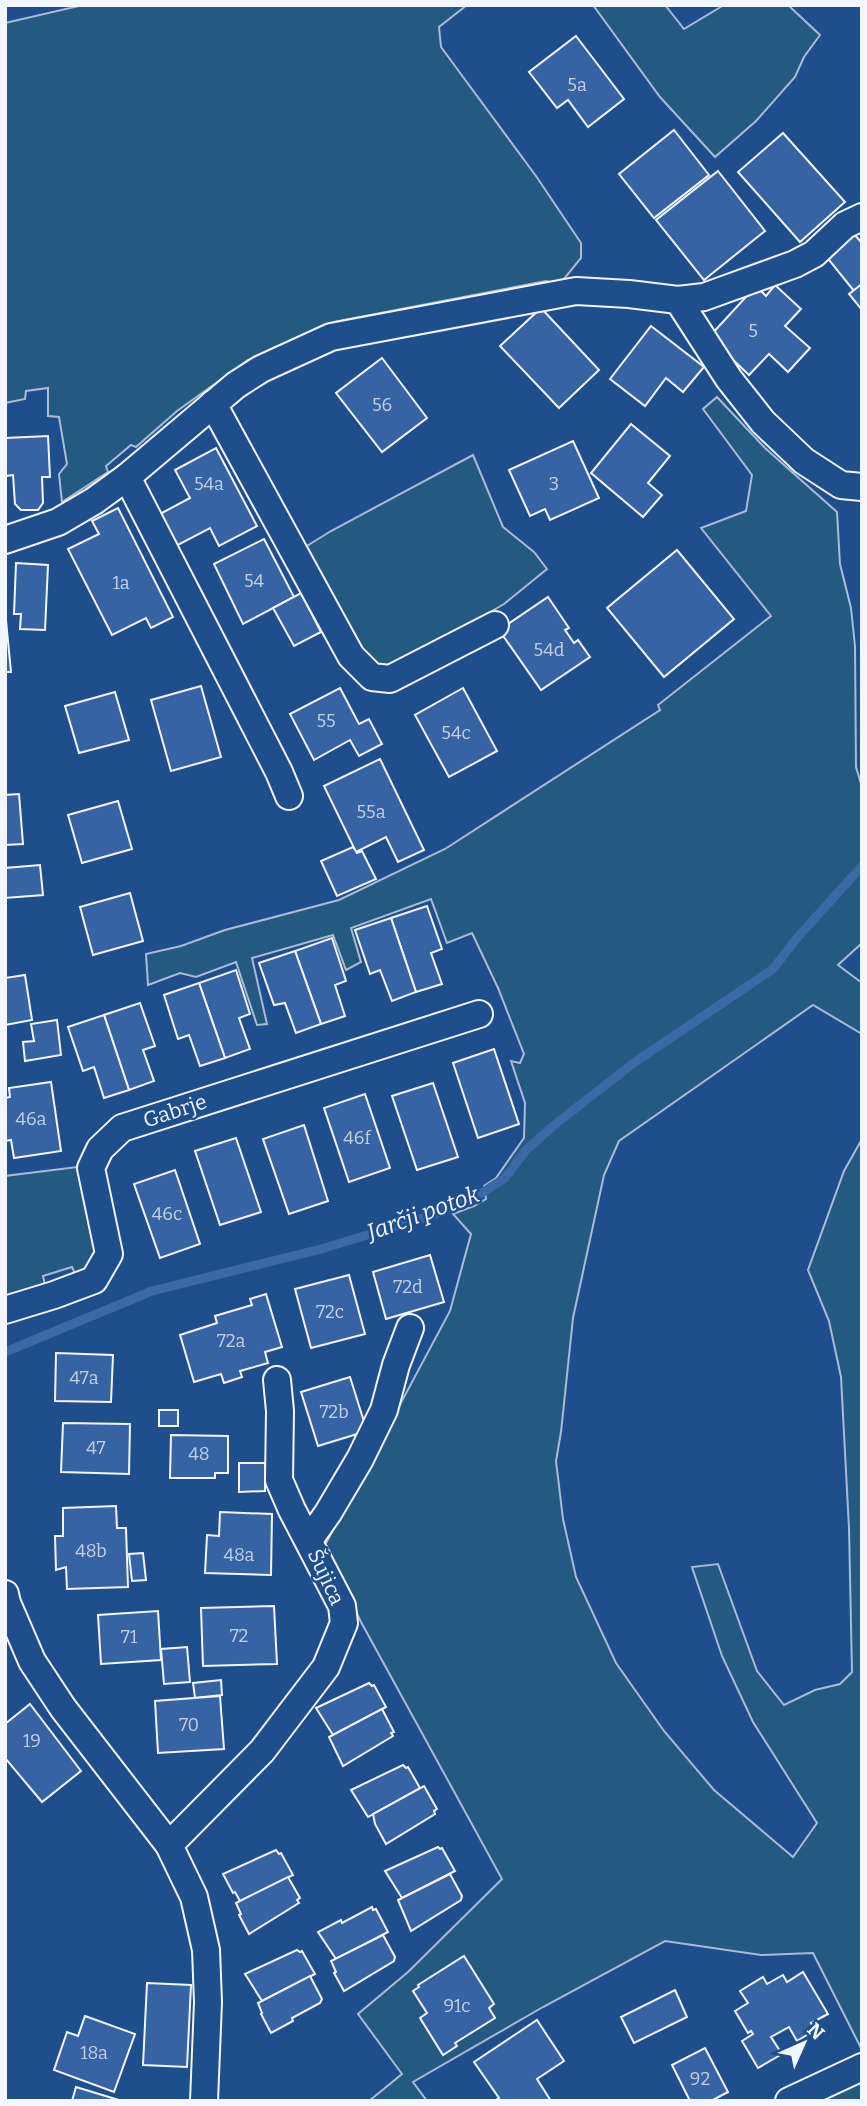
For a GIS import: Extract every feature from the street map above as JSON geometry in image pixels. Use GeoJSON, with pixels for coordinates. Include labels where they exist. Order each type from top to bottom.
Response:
{"type":"FeatureCollection","features":[{"type":"Feature","properties":{"kind":"street"},"geometry":{"type":"LineString","coordinates":[[5,540],[58,522],[94,501],[127,477],[213,404],[261,369],[331,337],[576,292],[629,294],[678,300],[714,293],[795,264],[814,254],[845,225],[862,217]]}},
{"type":"Feature","properties":{"kind":"street"},"geometry":{"type":"LineString","coordinates":[[678,300],[729,380],[763,422],[804,461],[841,485],[862,487]]}},
{"type":"Feature","properties":{"kind":"street"},"geometry":{"type":"LineString","coordinates":[[213,404],[351,656],[372,677],[390,679],[495,625]]}},
{"type":"Feature","properties":{"kind":"street"},"geometry":{"type":"LineString","coordinates":[[127,477],[289,796]]}},
{"type":"Feature","properties":{"kind":"street","name":"Gabrje"},"geometry":{"type":"LineString","coordinates":[[5,1310],[54,1296],[94,1280],[109,1254],[92,1168],[100,1149],[122,1128],[479,1014]]}},
{"type":"Feature","properties":{"kind":"street"},"geometry":{"type":"LineString","coordinates":[[309,1540],[354,1470],[378,1422],[410,1328]]}},
{"type":"Feature","properties":{"kind":"street","name":"Šujica"},"geometry":{"type":"LineString","coordinates":[[169,1844],[262,1751],[326,1667],[344,1623],[342,1606],[279,1480],[280,1411],[277,1380]]}},
{"type":"Feature","properties":{"kind":"street"},"geometry":{"type":"LineString","coordinates":[[5,1594],[32,1661],[63,1708],[169,1844],[194,1897],[206,1950],[208,2001],[204,2101]]}},
{"type":"Feature","properties":{"kind":"street"},"geometry":{"type":"LineString","coordinates":[[789,2101],[862,2067]]}},
{"type":"Feature","properties":{"kind":"shaded area"},"geometry":{"type":"Polygon","coordinates":[[[83,5],[467,5],[439,27],[441,47],[536,176],[581,243],[581,258],[560,284],[546,281],[334,322],[248,360],[177,411],[136,447],[131,445],[106,466],[108,472],[62,502],[59,474],[67,464],[59,417],[48,416],[48,388],[26,391],[25,399],[5,403],[5,23],[83,5]]]}},
{"type":"Feature","properties":{"kind":"shaded area"},"geometry":{"type":"Polygon","coordinates":[[[593,5],[665,5],[684,29],[724,5],[788,5],[820,35],[804,57],[795,77],[756,121],[715,157],[660,97],[593,5]]]}},
{"type":"Feature","properties":{"kind":"shaded area"},"geometry":{"type":"Polygon","coordinates":[[[717,397],[765,448],[837,512],[840,564],[851,608],[855,646],[856,767],[862,787],[862,943],[838,965],[862,983],[862,1034],[813,1005],[619,1141],[604,1175],[573,1318],[556,1461],[563,1519],[576,1577],[616,1663],[664,1731],[714,1790],[793,1857],[817,1823],[753,1722],[722,1656],[692,1567],[718,1564],[757,1671],[784,1705],[815,1690],[840,1684],[852,1672],[849,1528],[841,1377],[829,1321],[808,1270],[844,1171],[862,1139],[862,2050],[813,1953],[761,1955],[665,1941],[413,2082],[427,2101],[369,2101],[402,2074],[358,2014],[408,1972],[502,1879],[361,1622],[324,1547],[450,1311],[471,1234],[453,1214],[486,1199],[484,1186],[496,1178],[524,1138],[525,1103],[511,1061],[520,1063],[524,1054],[498,988],[472,933],[447,943],[431,899],[351,928],[361,962],[346,970],[333,935],[252,958],[267,1024],[257,1025],[236,962],[196,977],[180,973],[148,985],[146,954],[339,900],[445,849],[660,710],[658,705],[771,616],[701,528],[746,511],[752,475],[703,409],[717,397]]]}},
{"type":"Feature","properties":{"kind":"shaded area"},"geometry":{"type":"Polygon","coordinates":[[[473,455],[503,527],[534,552],[547,569],[504,604],[420,653],[382,669],[371,666],[302,549],[473,455]]]}},
{"type":"Feature","properties":{"kind":"shaded area"},"geometry":{"type":"Polygon","coordinates":[[[77,1167],[96,1253],[91,1265],[76,1276],[72,1267],[43,1276],[45,1285],[5,1297],[5,1176],[77,1167]]]}},
{"type":"Feature","properties":{"kind":"shaded area"},"geometry":{"type":"Polygon","coordinates":[[[862,2076],[862,2100],[811,2101],[862,2076]]]}},
{"type":"Feature","properties":{"kind":"building"},"geometry":{"type":"Polygon","coordinates":[[[576,36],[624,99],[588,127],[568,100],[557,108],[529,72],[576,36]]]}},
{"type":"Feature","properties":{"kind":"building"},"geometry":{"type":"Polygon","coordinates":[[[674,130],[709,175],[654,218],[619,174],[674,130]]]}},
{"type":"Feature","properties":{"kind":"building"},"geometry":{"type":"Polygon","coordinates":[[[783,133],[845,202],[800,242],[738,172],[783,133]]]}},
{"type":"Feature","properties":{"kind":"building"},"geometry":{"type":"Polygon","coordinates":[[[718,171],[765,231],[704,280],[656,220],[718,171]]]}},
{"type":"Feature","properties":{"kind":"building"},"geometry":{"type":"Polygon","coordinates":[[[853,233],[862,243],[862,284],[854,291],[825,255],[853,233]]]}},
{"type":"Feature","properties":{"kind":"building"},"geometry":{"type":"Polygon","coordinates":[[[862,284],[862,310],[849,294],[862,284]]]}},
{"type":"Feature","properties":{"kind":"building"},"geometry":{"type":"Polygon","coordinates":[[[775,285],[801,309],[785,326],[810,348],[788,372],[769,354],[749,375],[709,337],[756,286],[766,296],[775,285]]]}},
{"type":"Feature","properties":{"kind":"building"},"geometry":{"type":"Polygon","coordinates":[[[541,308],[599,370],[559,408],[500,346],[541,308]]]}},
{"type":"Feature","properties":{"kind":"building"},"geometry":{"type":"Polygon","coordinates":[[[651,326],[704,367],[683,392],[666,378],[645,406],[610,379],[651,326]]]}},
{"type":"Feature","properties":{"kind":"building"},"geometry":{"type":"Polygon","coordinates":[[[382,358],[427,418],[382,452],[336,393],[382,358]]]}},
{"type":"Feature","properties":{"kind":"building"},"geometry":{"type":"Polygon","coordinates":[[[631,424],[670,456],[648,483],[662,495],[643,517],[591,473],[631,424]]]}},
{"type":"Feature","properties":{"kind":"building"},"geometry":{"type":"Polygon","coordinates":[[[48,436],[50,477],[42,477],[43,503],[38,510],[21,510],[15,504],[13,475],[5,476],[5,438],[48,436]]]}},
{"type":"Feature","properties":{"kind":"building"},"geometry":{"type":"Polygon","coordinates":[[[573,441],[599,498],[550,520],[545,509],[530,516],[509,470],[573,441]]]}},
{"type":"Feature","properties":{"kind":"building"},"geometry":{"type":"Polygon","coordinates":[[[216,448],[257,526],[219,546],[210,528],[176,546],[160,514],[190,498],[175,470],[216,448]]]}},
{"type":"Feature","properties":{"kind":"building"},"geometry":{"type":"Polygon","coordinates":[[[118,508],[173,617],[151,628],[146,618],[112,635],[68,549],[99,534],[92,521],[118,508]]]}},
{"type":"Feature","properties":{"kind":"building"},"geometry":{"type":"Polygon","coordinates":[[[264,539],[294,597],[243,624],[214,564],[264,539]]]}},
{"type":"Feature","properties":{"kind":"building"},"geometry":{"type":"Polygon","coordinates":[[[677,550],[734,619],[664,677],[607,608],[677,550]]]}},
{"type":"Feature","properties":{"kind":"building"},"geometry":{"type":"Polygon","coordinates":[[[16,563],[48,565],[45,630],[20,629],[21,614],[14,614],[16,563]]]}},
{"type":"Feature","properties":{"kind":"building"},"geometry":{"type":"Polygon","coordinates":[[[301,593],[321,632],[294,646],[273,608],[301,593]]]}},
{"type":"Feature","properties":{"kind":"building"},"geometry":{"type":"Polygon","coordinates":[[[548,597],[569,628],[565,630],[574,643],[578,640],[590,657],[541,690],[499,630],[548,597]]]}},
{"type":"Feature","properties":{"kind":"building"},"geometry":{"type":"Polygon","coordinates":[[[5,610],[11,672],[5,672],[5,610]]]}},
{"type":"Feature","properties":{"kind":"building"},"geometry":{"type":"Polygon","coordinates":[[[201,686],[221,757],[171,771],[151,700],[201,686]]]}},
{"type":"Feature","properties":{"kind":"building"},"geometry":{"type":"Polygon","coordinates":[[[340,688],[359,724],[369,719],[382,744],[359,756],[350,740],[314,760],[290,714],[340,688]]]}},
{"type":"Feature","properties":{"kind":"building"},"geometry":{"type":"Polygon","coordinates":[[[463,688],[497,751],[449,777],[415,715],[463,688]]]}},
{"type":"Feature","properties":{"kind":"building"},"geometry":{"type":"Polygon","coordinates":[[[115,692],[129,740],[79,753],[65,706],[115,692]]]}},
{"type":"Feature","properties":{"kind":"building"},"geometry":{"type":"Polygon","coordinates":[[[380,759],[424,850],[398,862],[386,837],[356,852],[324,786],[380,759]]]}},
{"type":"Feature","properties":{"kind":"building"},"geometry":{"type":"Polygon","coordinates":[[[19,794],[23,844],[5,845],[5,795],[19,794]]]}},
{"type":"Feature","properties":{"kind":"building"},"geometry":{"type":"Polygon","coordinates":[[[118,801],[132,849],[82,863],[68,815],[118,801]]]}},
{"type":"Feature","properties":{"kind":"building"},"geometry":{"type":"Polygon","coordinates":[[[353,847],[357,853],[362,851],[376,879],[337,896],[321,861],[353,847]]]}},
{"type":"Feature","properties":{"kind":"building"},"geometry":{"type":"Polygon","coordinates":[[[40,865],[43,895],[5,898],[5,868],[40,865]]]}},
{"type":"Feature","properties":{"kind":"building"},"geometry":{"type":"Polygon","coordinates":[[[130,893],[143,941],[93,955],[80,907],[130,893]]]}},
{"type":"Feature","properties":{"kind":"building"},"geometry":{"type":"Polygon","coordinates":[[[427,906],[442,949],[431,953],[442,984],[416,992],[391,918],[427,906]]]}},
{"type":"Feature","properties":{"kind":"building"},"geometry":{"type":"Polygon","coordinates":[[[391,918],[416,992],[392,1001],[380,970],[370,974],[355,930],[391,918]]]}},
{"type":"Feature","properties":{"kind":"building"},"geometry":{"type":"Polygon","coordinates":[[[332,938],[346,981],[335,985],[345,1016],[321,1024],[295,951],[332,938]]]}},
{"type":"Feature","properties":{"kind":"building"},"geometry":{"type":"Polygon","coordinates":[[[295,951],[321,1024],[296,1033],[285,1003],[274,1005],[259,963],[295,951]]]}},
{"type":"Feature","properties":{"kind":"building"},"geometry":{"type":"Polygon","coordinates":[[[236,970],[250,1014],[239,1018],[250,1049],[225,1058],[199,983],[236,970]]]}},
{"type":"Feature","properties":{"kind":"building"},"geometry":{"type":"Polygon","coordinates":[[[25,975],[32,1020],[5,1025],[5,978],[25,975]]]}},
{"type":"Feature","properties":{"kind":"building"},"geometry":{"type":"Polygon","coordinates":[[[199,983],[225,1058],[200,1066],[189,1035],[178,1039],[164,995],[199,983]]]}},
{"type":"Feature","properties":{"kind":"building"},"geometry":{"type":"Polygon","coordinates":[[[140,1003],[155,1046],[143,1050],[154,1081],[129,1090],[104,1015],[140,1003]]]}},
{"type":"Feature","properties":{"kind":"building"},"geometry":{"type":"Polygon","coordinates":[[[104,1015],[129,1090],[104,1098],[94,1067],[83,1071],[68,1027],[104,1015]]]}},
{"type":"Feature","properties":{"kind":"building"},"geometry":{"type":"Polygon","coordinates":[[[57,1020],[61,1055],[25,1061],[23,1042],[34,1041],[31,1024],[57,1020]]]}},
{"type":"Feature","properties":{"kind":"building"},"geometry":{"type":"Polygon","coordinates":[[[494,1049],[519,1124],[478,1138],[453,1063],[494,1049]]]}},
{"type":"Feature","properties":{"kind":"building"},"geometry":{"type":"Polygon","coordinates":[[[51,1082],[61,1151],[14,1158],[11,1140],[5,1141],[5,1098],[10,1097],[9,1088],[51,1082]]]}},
{"type":"Feature","properties":{"kind":"building"},"geometry":{"type":"Polygon","coordinates":[[[433,1083],[458,1157],[417,1170],[392,1096],[433,1083]]]}},
{"type":"Feature","properties":{"kind":"building"},"geometry":{"type":"Polygon","coordinates":[[[365,1094],[390,1168],[349,1182],[324,1108],[365,1094]]]}},
{"type":"Feature","properties":{"kind":"building"},"geometry":{"type":"Polygon","coordinates":[[[304,1125],[328,1201],[289,1214],[263,1139],[304,1125]]]}},
{"type":"Feature","properties":{"kind":"building"},"geometry":{"type":"Polygon","coordinates":[[[236,1138],[261,1212],[220,1225],[195,1151],[236,1138]]]}},
{"type":"Feature","properties":{"kind":"building"},"geometry":{"type":"Polygon","coordinates":[[[175,1170],[200,1244],[160,1258],[134,1184],[175,1170]]]}},
{"type":"Feature","properties":{"kind":"building"},"geometry":{"type":"Polygon","coordinates":[[[430,1255],[444,1302],[386,1319],[373,1272],[430,1255]]]}},
{"type":"Feature","properties":{"kind":"building"},"geometry":{"type":"Polygon","coordinates":[[[349,1275],[365,1334],[311,1348],[295,1289],[349,1275]]]}},
{"type":"Feature","properties":{"kind":"building"},"geometry":{"type":"Polygon","coordinates":[[[266,1294],[282,1347],[265,1352],[268,1363],[240,1371],[242,1377],[224,1383],[221,1374],[194,1382],[180,1335],[217,1323],[215,1316],[252,1305],[250,1299],[266,1294]]]}},
{"type":"Feature","properties":{"kind":"building"},"geometry":{"type":"Polygon","coordinates":[[[56,1353],[113,1355],[111,1402],[55,1401],[56,1353]]]}},
{"type":"Feature","properties":{"kind":"building"},"geometry":{"type":"Polygon","coordinates":[[[350,1377],[367,1431],[318,1446],[301,1392],[350,1377]]]}},
{"type":"Feature","properties":{"kind":"building"},"geometry":{"type":"Polygon","coordinates":[[[159,1410],[178,1410],[178,1426],[159,1426],[159,1410]]]}},
{"type":"Feature","properties":{"kind":"building"},"geometry":{"type":"Polygon","coordinates":[[[63,1423],[130,1424],[129,1474],[61,1472],[63,1423]]]}},
{"type":"Feature","properties":{"kind":"building"},"geometry":{"type":"Polygon","coordinates":[[[171,1435],[228,1436],[228,1473],[215,1473],[215,1478],[170,1478],[171,1435]]]}},
{"type":"Feature","properties":{"kind":"building"},"geometry":{"type":"Polygon","coordinates":[[[239,1463],[265,1463],[265,1491],[239,1492],[239,1463]]]}},
{"type":"Feature","properties":{"kind":"building"},"geometry":{"type":"Polygon","coordinates":[[[116,1506],[117,1528],[126,1528],[128,1587],[67,1589],[66,1567],[56,1570],[55,1536],[63,1536],[63,1508],[116,1506]]]}},
{"type":"Feature","properties":{"kind":"building"},"geometry":{"type":"Polygon","coordinates":[[[220,1512],[272,1514],[271,1575],[205,1573],[207,1535],[219,1536],[220,1512]]]}},
{"type":"Feature","properties":{"kind":"building"},"geometry":{"type":"Polygon","coordinates":[[[143,1553],[146,1580],[132,1581],[129,1554],[143,1553]]]}},
{"type":"Feature","properties":{"kind":"building"},"geometry":{"type":"Polygon","coordinates":[[[274,1606],[277,1664],[203,1666],[201,1608],[274,1606]]]}},
{"type":"Feature","properties":{"kind":"building"},"geometry":{"type":"Polygon","coordinates":[[[158,1611],[161,1660],[101,1664],[98,1615],[158,1611]]]}},
{"type":"Feature","properties":{"kind":"building"},"geometry":{"type":"Polygon","coordinates":[[[187,1647],[190,1682],[164,1684],[161,1649],[187,1647]]]}},
{"type":"Feature","properties":{"kind":"building"},"geometry":{"type":"Polygon","coordinates":[[[221,1680],[222,1695],[195,1698],[193,1683],[221,1680]]]}},
{"type":"Feature","properties":{"kind":"building"},"geometry":{"type":"Polygon","coordinates":[[[369,1683],[374,1685],[386,1707],[333,1735],[316,1708],[369,1683]]]}},
{"type":"Feature","properties":{"kind":"building"},"geometry":{"type":"Polygon","coordinates":[[[220,1696],[224,1749],[158,1753],[155,1701],[220,1696]]]}},
{"type":"Feature","properties":{"kind":"building"},"geometry":{"type":"Polygon","coordinates":[[[30,1704],[81,1771],[42,1802],[5,1758],[5,1724],[30,1704]]]}},
{"type":"Feature","properties":{"kind":"building"},"geometry":{"type":"Polygon","coordinates":[[[382,1709],[394,1732],[391,1733],[393,1736],[343,1766],[329,1737],[382,1709]]]}},
{"type":"Feature","properties":{"kind":"building"},"geometry":{"type":"Polygon","coordinates":[[[403,1765],[408,1767],[420,1788],[368,1817],[351,1790],[403,1765]]]}},
{"type":"Feature","properties":{"kind":"building"},"geometry":{"type":"Polygon","coordinates":[[[424,1786],[437,1809],[435,1814],[386,1844],[375,1824],[373,1814],[424,1786]]]}},
{"type":"Feature","properties":{"kind":"building"},"geometry":{"type":"Polygon","coordinates":[[[438,1847],[442,1848],[455,1871],[402,1898],[385,1871],[438,1847]]]}},
{"type":"Feature","properties":{"kind":"building"},"geometry":{"type":"Polygon","coordinates":[[[276,1850],[281,1853],[293,1875],[240,1901],[223,1874],[276,1850]]]}},
{"type":"Feature","properties":{"kind":"building"},"geometry":{"type":"Polygon","coordinates":[[[450,1874],[462,1896],[461,1900],[411,1931],[398,1900],[450,1874]]]}},
{"type":"Feature","properties":{"kind":"building"},"geometry":{"type":"Polygon","coordinates":[[[288,1877],[300,1898],[297,1900],[299,1903],[249,1934],[236,1903],[288,1877]]]}},
{"type":"Feature","properties":{"kind":"building"},"geometry":{"type":"Polygon","coordinates":[[[372,1907],[373,1910],[376,1909],[388,1932],[336,1959],[318,1932],[372,1907]]]}},
{"type":"Feature","properties":{"kind":"building"},"geometry":{"type":"Polygon","coordinates":[[[383,1935],[395,1957],[394,1961],[344,1991],[331,1961],[383,1935]]]}},
{"type":"Feature","properties":{"kind":"building"},"geometry":{"type":"Polygon","coordinates":[[[297,1950],[302,1951],[315,1974],[262,2001],[245,1974],[297,1950]]]}},
{"type":"Feature","properties":{"kind":"building"},"geometry":{"type":"Polygon","coordinates":[[[464,1956],[494,2004],[489,2008],[495,2018],[455,2043],[457,2046],[443,2055],[420,2018],[427,2013],[413,1991],[418,1985],[464,1956]]]}},
{"type":"Feature","properties":{"kind":"building"},"geometry":{"type":"Polygon","coordinates":[[[803,1972],[828,2014],[811,2023],[815,2030],[797,2041],[789,2027],[771,2037],[782,2054],[758,2068],[742,2041],[753,2034],[751,2031],[748,2033],[735,2011],[748,2003],[740,1991],[763,1977],[767,1984],[783,1975],[787,1982],[803,1972]]]}},
{"type":"Feature","properties":{"kind":"building"},"geometry":{"type":"Polygon","coordinates":[[[310,1976],[322,1999],[320,2003],[271,2033],[258,2003],[310,1976]]]}},
{"type":"Feature","properties":{"kind":"building"},"geometry":{"type":"Polygon","coordinates":[[[147,1983],[191,1985],[187,2067],[143,2065],[147,1983]]]}},
{"type":"Feature","properties":{"kind":"building"},"geometry":{"type":"Polygon","coordinates":[[[675,1990],[687,2017],[634,2043],[621,2017],[675,1990]]]}},
{"type":"Feature","properties":{"kind":"building"},"geometry":{"type":"Polygon","coordinates":[[[85,2016],[135,2034],[114,2092],[54,2070],[67,2032],[78,2036],[85,2016]]]}},
{"type":"Feature","properties":{"kind":"building"},"geometry":{"type":"Polygon","coordinates":[[[537,2020],[564,2061],[537,2079],[551,2101],[494,2101],[499,2098],[474,2062],[537,2020]]]}},
{"type":"Feature","properties":{"kind":"building"},"geometry":{"type":"Polygon","coordinates":[[[705,2048],[728,2092],[711,2101],[690,2101],[672,2065],[705,2048]]]}},
{"type":"Feature","properties":{"kind":"building"},"geometry":{"type":"Polygon","coordinates":[[[76,2087],[122,2101],[72,2101],[76,2087]]]}},
{"type":"Feature","properties":{"kind":"waterway","name":"Jarčji potok"},"geometry":{"type":"LineString","coordinates":[[5,1352],[152,1291],[321,1249],[430,1216],[477,1196],[505,1178],[526,1150],[635,1062],[773,969],[797,938],[862,866]]}}]}
